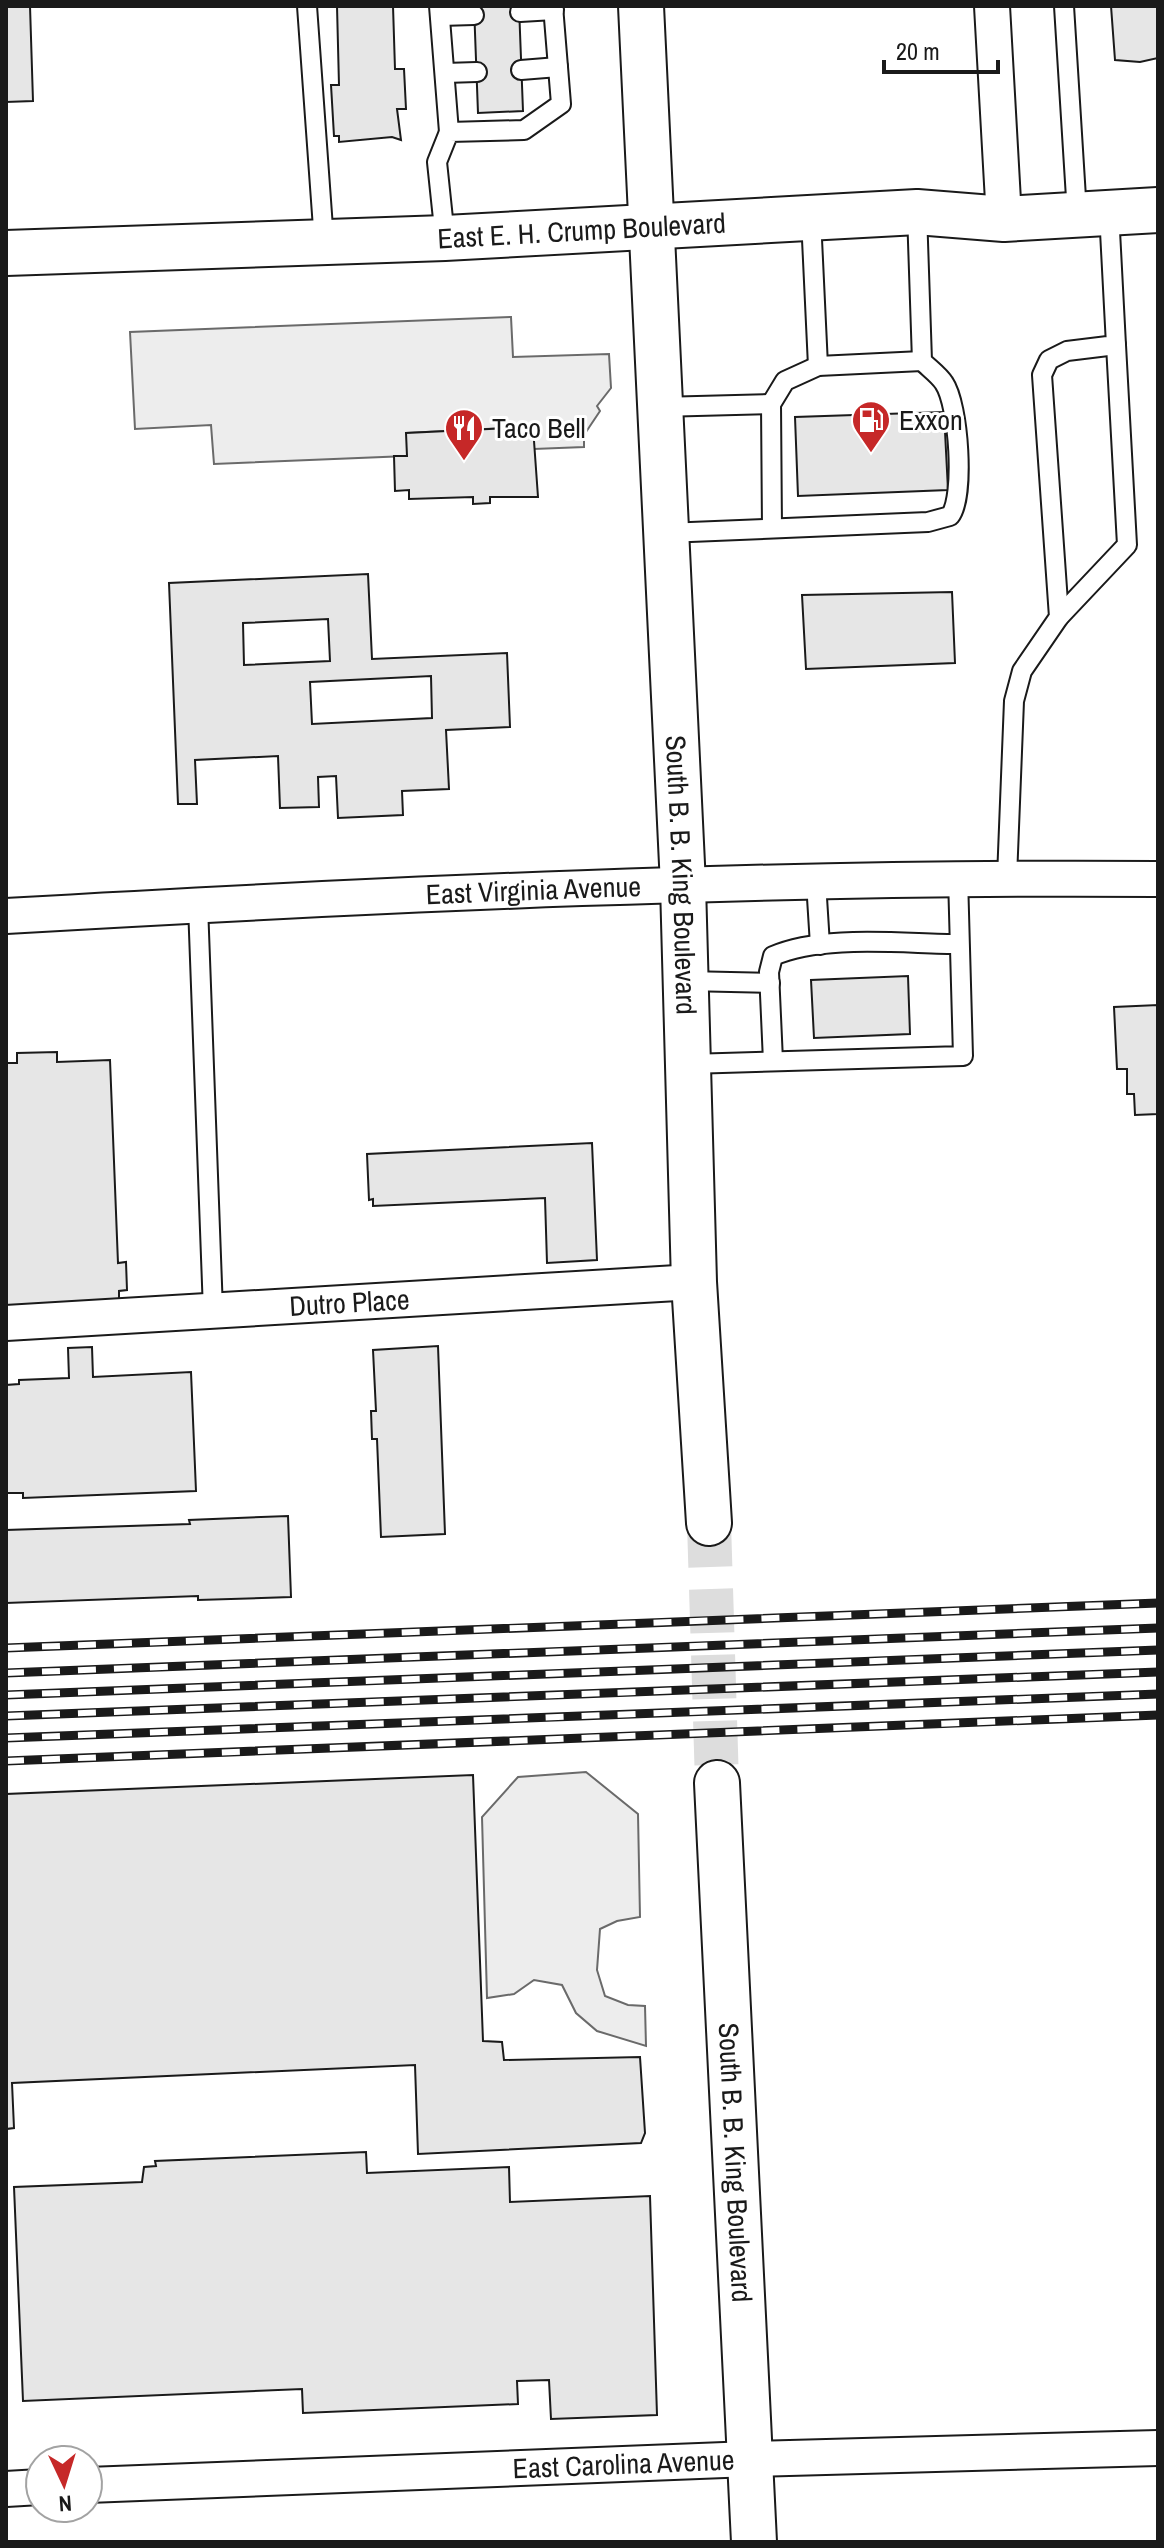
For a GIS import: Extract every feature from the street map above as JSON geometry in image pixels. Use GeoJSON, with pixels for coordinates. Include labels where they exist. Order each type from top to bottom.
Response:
{"type":"FeatureCollection","features":[{"type":"Feature","properties":{"kind":"main road","name":"South B. B. King Boulevard"},"geometry":{"type":"LineString","coordinates":[[641,6],[683,885],[694,1282],[709,1523]]}},
{"type":"Feature","properties":{"kind":"main road","name":"East E. H. Crump Boulevard"},"geometry":{"type":"LineString","coordinates":[[6,253],[445,238],[917,212],[1004,219],[1158,210]]}},
{"type":"Feature","properties":{"kind":"main road","name":"South B. B. King Boulevard"},"geometry":{"type":"LineString","coordinates":[[717,1783],[754,2542]]}},
{"type":"Feature","properties":{"kind":"street"},"geometry":{"type":"LineString","coordinates":[[992,6],[1004,219]]}},
{"type":"Feature","properties":{"kind":"street","name":"East Virginia Avenue"},"geometry":{"type":"LineString","coordinates":[[6,916],[683,885],[958,877],[1158,879]]}},
{"type":"Feature","properties":{"kind":"street","name":"Dutro Place"},"geometry":{"type":"LineString","coordinates":[[6,1323],[694,1282]]}},
{"type":"Feature","properties":{"kind":"street","name":"East Carolina Avenue"},"geometry":{"type":"LineString","coordinates":[[104,2484],[750,2459],[1158,2448]]}},
{"type":"Feature","properties":{"kind":"lane"},"geometry":{"type":"LineString","coordinates":[[307,6],[324,242]]}},
{"type":"Feature","properties":{"kind":"lane"},"geometry":{"type":"LineString","coordinates":[[1007,878],[1014,701],[1022,671],[1059,617],[1127,545],[1116,345],[1093,213],[1064,6]]}},
{"type":"Feature","properties":{"kind":"lane"},"geometry":{"type":"LineString","coordinates":[[449,132],[524,130],[561,104],[553,8],[520,12]]}},
{"type":"Feature","properties":{"kind":"lane"},"geometry":{"type":"LineString","coordinates":[[445,238],[437,162],[449,132],[440,11],[474,15]]}},
{"type":"Feature","properties":{"kind":"lane"},"geometry":{"type":"LineString","coordinates":[[521,70],[558,67]]}},
{"type":"Feature","properties":{"kind":"lane"},"geometry":{"type":"LineString","coordinates":[[445,73],[477,72]]}},
{"type":"Feature","properties":{"kind":"lane"},"geometry":{"type":"LineString","coordinates":[[666,533],[928,522],[950,516],[959,500],[953,403],[944,383],[922,361],[917,212]]}},
{"type":"Feature","properties":{"kind":"lane"},"geometry":{"type":"LineString","coordinates":[[811,218],[818,366]]}},
{"type":"Feature","properties":{"kind":"lane"},"geometry":{"type":"LineString","coordinates":[[1059,617],[1042,375],[1049,360],[1067,351],[1116,345]]}},
{"type":"Feature","properties":{"kind":"lane"},"geometry":{"type":"LineString","coordinates":[[772,528],[771,404],[785,381],[818,366],[922,361]]}},
{"type":"Feature","properties":{"kind":"lane"},"geometry":{"type":"LineString","coordinates":[[659,407],[771,404]]}},
{"type":"Feature","properties":{"kind":"lane"},"geometry":{"type":"LineString","coordinates":[[689,1064],[963,1056],[958,877]]}},
{"type":"Feature","properties":{"kind":"lane"},"geometry":{"type":"LineString","coordinates":[[816,882],[820,945]]}},
{"type":"Feature","properties":{"kind":"lane"},"geometry":{"type":"LineString","coordinates":[[198,905],[213,1311]]}},
{"type":"Feature","properties":{"kind":"lane"},"geometry":{"type":"LineString","coordinates":[[773,1061],[770,983],[773,956],[789,949],[820,945],[959,944]]}},
{"type":"Feature","properties":{"kind":"lane"},"geometry":{"type":"LineString","coordinates":[[686,981],[770,983]]}},
{"type":"Feature","properties":{"kind":"shaded area"},"geometry":{"type":"Polygon","coordinates":[[[511,317],[513,357],[609,354],[611,388],[597,406],[600,411],[584,435],[584,447],[534,449],[533,427],[527,427],[407,433],[407,456],[214,464],[211,425],[135,429],[130,332],[511,317]]]}},
{"type":"Feature","properties":{"kind":"shaded area"},"geometry":{"type":"Polygon","coordinates":[[[586,1772],[638,1814],[640,1917],[617,1921],[600,1929],[597,1970],[605,1996],[628,2005],[645,2006],[646,2046],[597,2031],[576,2013],[562,1985],[534,1980],[514,1994],[487,1998],[482,1817],[518,1777],[586,1772]]]}},
{"type":"Feature","properties":{"kind":"building"},"geometry":{"type":"Polygon","coordinates":[[[6,6],[30,6],[33,101],[6,102],[6,6]]]}},
{"type":"Feature","properties":{"kind":"building"},"geometry":{"type":"Polygon","coordinates":[[[337,6],[393,6],[395,69],[404,69],[406,109],[397,109],[401,140],[392,137],[339,142],[339,136],[334,136],[331,85],[339,85],[337,6]]]}},
{"type":"Feature","properties":{"kind":"building"},"geometry":{"type":"Polygon","coordinates":[[[474,6],[519,6],[523,111],[478,113],[474,6]]]}},
{"type":"Feature","properties":{"kind":"building"},"geometry":{"type":"Polygon","coordinates":[[[1111,6],[1158,6],[1158,58],[1140,62],[1115,60],[1111,6]]]}},
{"type":"Feature","properties":{"kind":"building","name":"Exxon"},"geometry":{"type":"Polygon","coordinates":[[[944,412],[948,490],[798,496],[795,417],[944,412]]]}},
{"type":"Feature","properties":{"kind":"building","name":"Taco Bell"},"geometry":{"type":"Polygon","coordinates":[[[533,427],[538,497],[490,497],[490,503],[473,504],[473,497],[409,499],[409,490],[395,491],[394,456],[407,456],[406,433],[533,427]]]}},
{"type":"Feature","properties":{"kind":"building"},"geometry":{"type":"Polygon","coordinates":[[[368,574],[372,659],[507,653],[510,727],[446,730],[449,789],[402,791],[403,815],[338,818],[336,776],[318,777],[319,807],[280,808],[278,756],[195,760],[197,804],[178,804],[169,583],[368,574]],[[328,619],[243,623],[244,665],[330,661],[328,619]],[[431,676],[310,682],[312,724],[432,718],[431,676]]]}},
{"type":"Feature","properties":{"kind":"building"},"geometry":{"type":"Polygon","coordinates":[[[952,592],[955,663],[806,669],[802,595],[952,592]]]}},
{"type":"Feature","properties":{"kind":"building"},"geometry":{"type":"Polygon","coordinates":[[[908,976],[910,1034],[814,1038],[811,980],[908,976]]]}},
{"type":"Feature","properties":{"kind":"building"},"geometry":{"type":"Polygon","coordinates":[[[1158,1005],[1158,1114],[1135,1115],[1134,1094],[1127,1094],[1127,1069],[1117,1069],[1114,1007],[1158,1005]]]}},
{"type":"Feature","properties":{"kind":"building"},"geometry":{"type":"Polygon","coordinates":[[[57,1052],[57,1062],[110,1060],[118,1263],[126,1262],[127,1290],[119,1291],[119,1301],[6,1306],[6,1063],[17,1063],[17,1053],[57,1052]]]}},
{"type":"Feature","properties":{"kind":"building"},"geometry":{"type":"Polygon","coordinates":[[[592,1143],[597,1260],[547,1263],[545,1198],[373,1206],[373,1199],[369,1200],[367,1154],[592,1143]]]}},
{"type":"Feature","properties":{"kind":"building"},"geometry":{"type":"Polygon","coordinates":[[[438,1346],[445,1534],[381,1537],[377,1439],[372,1439],[371,1411],[376,1411],[373,1350],[438,1346]]]}},
{"type":"Feature","properties":{"kind":"building"},"geometry":{"type":"Polygon","coordinates":[[[92,1347],[93,1377],[191,1372],[196,1491],[23,1498],[23,1493],[6,1493],[6,1385],[19,1384],[19,1380],[69,1378],[68,1348],[92,1347]]]}},
{"type":"Feature","properties":{"kind":"building"},"geometry":{"type":"Polygon","coordinates":[[[288,1516],[291,1597],[198,1600],[198,1596],[6,1603],[6,1530],[190,1524],[189,1520],[288,1516]]]}},
{"type":"Feature","properties":{"kind":"building"},"geometry":{"type":"Polygon","coordinates":[[[473,1775],[483,2041],[502,2042],[504,2060],[640,2057],[645,2133],[641,2143],[418,2154],[415,2065],[12,2083],[14,2128],[6,2129],[6,1794],[473,1775]]]}},
{"type":"Feature","properties":{"kind":"building"},"geometry":{"type":"Polygon","coordinates":[[[366,2152],[367,2173],[509,2167],[510,2202],[650,2196],[657,2415],[551,2419],[549,2380],[517,2381],[518,2404],[303,2413],[302,2389],[23,2401],[14,2187],[142,2182],[144,2167],[156,2166],[155,2161],[366,2152]]]}},
{"type":"Feature","properties":{"kind":"tunnel"},"geometry":{"type":"LineString","coordinates":[[709,1523],[717,1783]]}},
{"type":"Feature","properties":{"kind":"railway"},"geometry":{"type":"LineString","coordinates":[[6,1648],[1158,1603]]}},
{"type":"Feature","properties":{"kind":"railway"},"geometry":{"type":"LineString","coordinates":[[6,1673],[1158,1628]]}},
{"type":"Feature","properties":{"kind":"railway"},"geometry":{"type":"LineString","coordinates":[[6,1695],[1158,1650]]}},
{"type":"Feature","properties":{"kind":"railway"},"geometry":{"type":"LineString","coordinates":[[6,1716],[1158,1672]]}},
{"type":"Feature","properties":{"kind":"railway"},"geometry":{"type":"LineString","coordinates":[[6,1738],[1158,1694]]}},
{"type":"Feature","properties":{"kind":"railway"},"geometry":{"type":"LineString","coordinates":[[6,1761],[1158,1715]]}},
{"type":"Feature","properties":{"kind":"place","name":"Exxon"},"geometry":{"type":"Point","coordinates":[871,454]}},
{"type":"Feature","properties":{"kind":"place","name":"Taco Bell"},"geometry":{"type":"Point","coordinates":[464,462]}}]}
